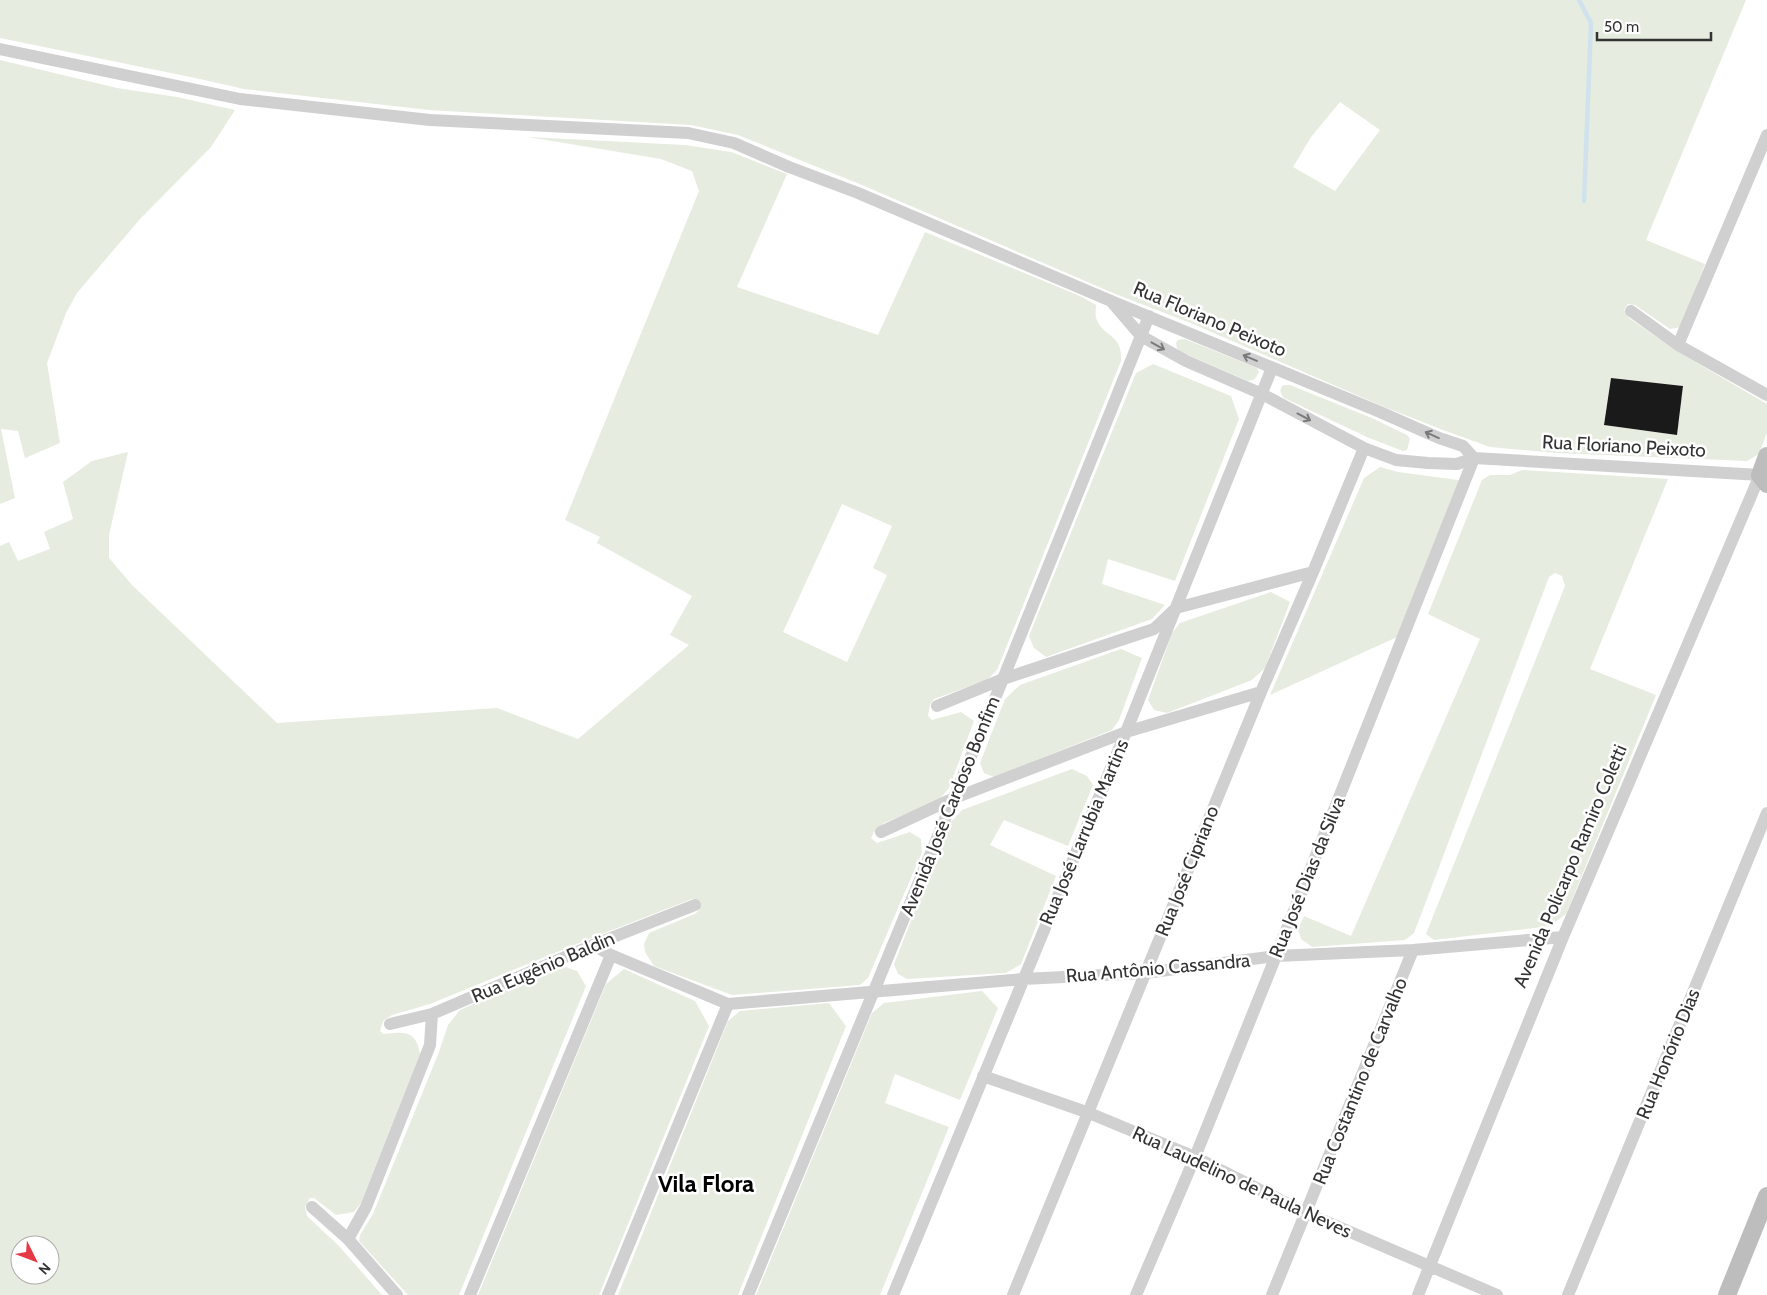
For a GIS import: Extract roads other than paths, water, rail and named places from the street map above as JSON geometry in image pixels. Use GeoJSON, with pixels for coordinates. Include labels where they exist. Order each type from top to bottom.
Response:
{"type":"FeatureCollection","features":[{"type":"Feature","properties":{"kind":"street"},"geometry":{"type":"LineString","coordinates":[[0,49],[240,98],[430,120],[688,133],[734,143],[1111,301]]}},
{"type":"Feature","properties":{"kind":"street"},"geometry":{"type":"LineString","coordinates":[[1678,345],[1767,135]]}},
{"type":"Feature","properties":{"kind":"street","name":"Rua Floriano Peixoto"},"geometry":{"type":"LineString","coordinates":[[1111,301],[1439,438],[1463,446],[1474,458]]}},
{"type":"Feature","properties":{"kind":"street","name":"Rua Floriano Peixoto"},"geometry":{"type":"LineString","coordinates":[[1111,301],[1141,336],[1186,361],[1262,394],[1364,448],[1396,460],[1457,464],[1474,458],[1763,479]]}},
{"type":"Feature","properties":{"kind":"street"},"geometry":{"type":"LineString","coordinates":[[1631,311],[1678,345],[1767,395]]}},
{"type":"Feature","properties":{"kind":"street","name":"Avenida José Cardoso Bonfim"},"geometry":{"type":"LineString","coordinates":[[748,1295],[1002,679],[1149,316]]}},
{"type":"Feature","properties":{"kind":"street","name":"Rua José Larrubia Martins"},"geometry":{"type":"LineString","coordinates":[[893,1295],[1126,732],[1272,368]]}},
{"type":"Feature","properties":{"kind":"street","name":"Rua José Cipriano"},"geometry":{"type":"LineString","coordinates":[[1013,1295],[1261,692],[1364,448]]}},
{"type":"Feature","properties":{"kind":"street","name":"Avenida Policarpo Ramiro Coletti"},"geometry":{"type":"LineString","coordinates":[[1418,1295],[1563,937],[1763,479],[1767,456]]}},
{"type":"Feature","properties":{"kind":"street","name":"Rua José Dias da Silva"},"geometry":{"type":"LineString","coordinates":[[1136,1295],[1195,1157],[1474,458]]}},
{"type":"Feature","properties":{"kind":"street"},"geometry":{"type":"LineString","coordinates":[[936,706],[1002,679],[1154,629],[1176,608],[1313,572]]}},
{"type":"Feature","properties":{"kind":"street"},"geometry":{"type":"LineString","coordinates":[[881,832],[952,799],[1126,732],[1261,692]]}},
{"type":"Feature","properties":{"kind":"street","name":"Rua Honório Dias"},"geometry":{"type":"LineString","coordinates":[[1568,1295],[1767,813]]}},
{"type":"Feature","properties":{"kind":"street","name":"Rua Eugênio Baldin"},"geometry":{"type":"LineString","coordinates":[[390,1024],[432,1014],[593,945],[695,905]]}},
{"type":"Feature","properties":{"kind":"street","name":"Rua Antônio Cassandra"},"geometry":{"type":"LineString","coordinates":[[728,1004],[1023,979],[1145,973],[1276,956],[1413,950],[1563,937]]}},
{"type":"Feature","properties":{"kind":"street"},"geometry":{"type":"LineString","coordinates":[[593,945],[611,955],[728,1004],[608,1295]]}},
{"type":"Feature","properties":{"kind":"street","name":"Rua Costantino de Carvalho"},"geometry":{"type":"LineString","coordinates":[[1272,1295],[1413,950]]}},
{"type":"Feature","properties":{"kind":"street"},"geometry":{"type":"LineString","coordinates":[[470,1295],[611,955]]}},
{"type":"Feature","properties":{"kind":"street"},"geometry":{"type":"LineString","coordinates":[[348,1239],[366,1207],[430,1045],[432,1014]]}},
{"type":"Feature","properties":{"kind":"street","name":"Rua Laudelino de Paula Neves"},"geometry":{"type":"LineString","coordinates":[[984,1076],[1089,1113],[1195,1157],[1306,1213],[1497,1295]]}},
{"type":"Feature","properties":{"kind":"street"},"geometry":{"type":"LineString","coordinates":[[1727,1295],[1767,1196]]}},
{"type":"Feature","properties":{"kind":"street"},"geometry":{"type":"LineString","coordinates":[[312,1207],[348,1239],[397,1295]]}},
{"type":"Feature","properties":{"kind":"waterway"},"geometry":{"type":"LineString","coordinates":[[1579,0],[1591,23],[1584,201]]}},
{"type":"Feature","properties":{"kind":"district","name":"Vila Flora"},"geometry":{"type":"Point","coordinates":[706,1183]}}]}
